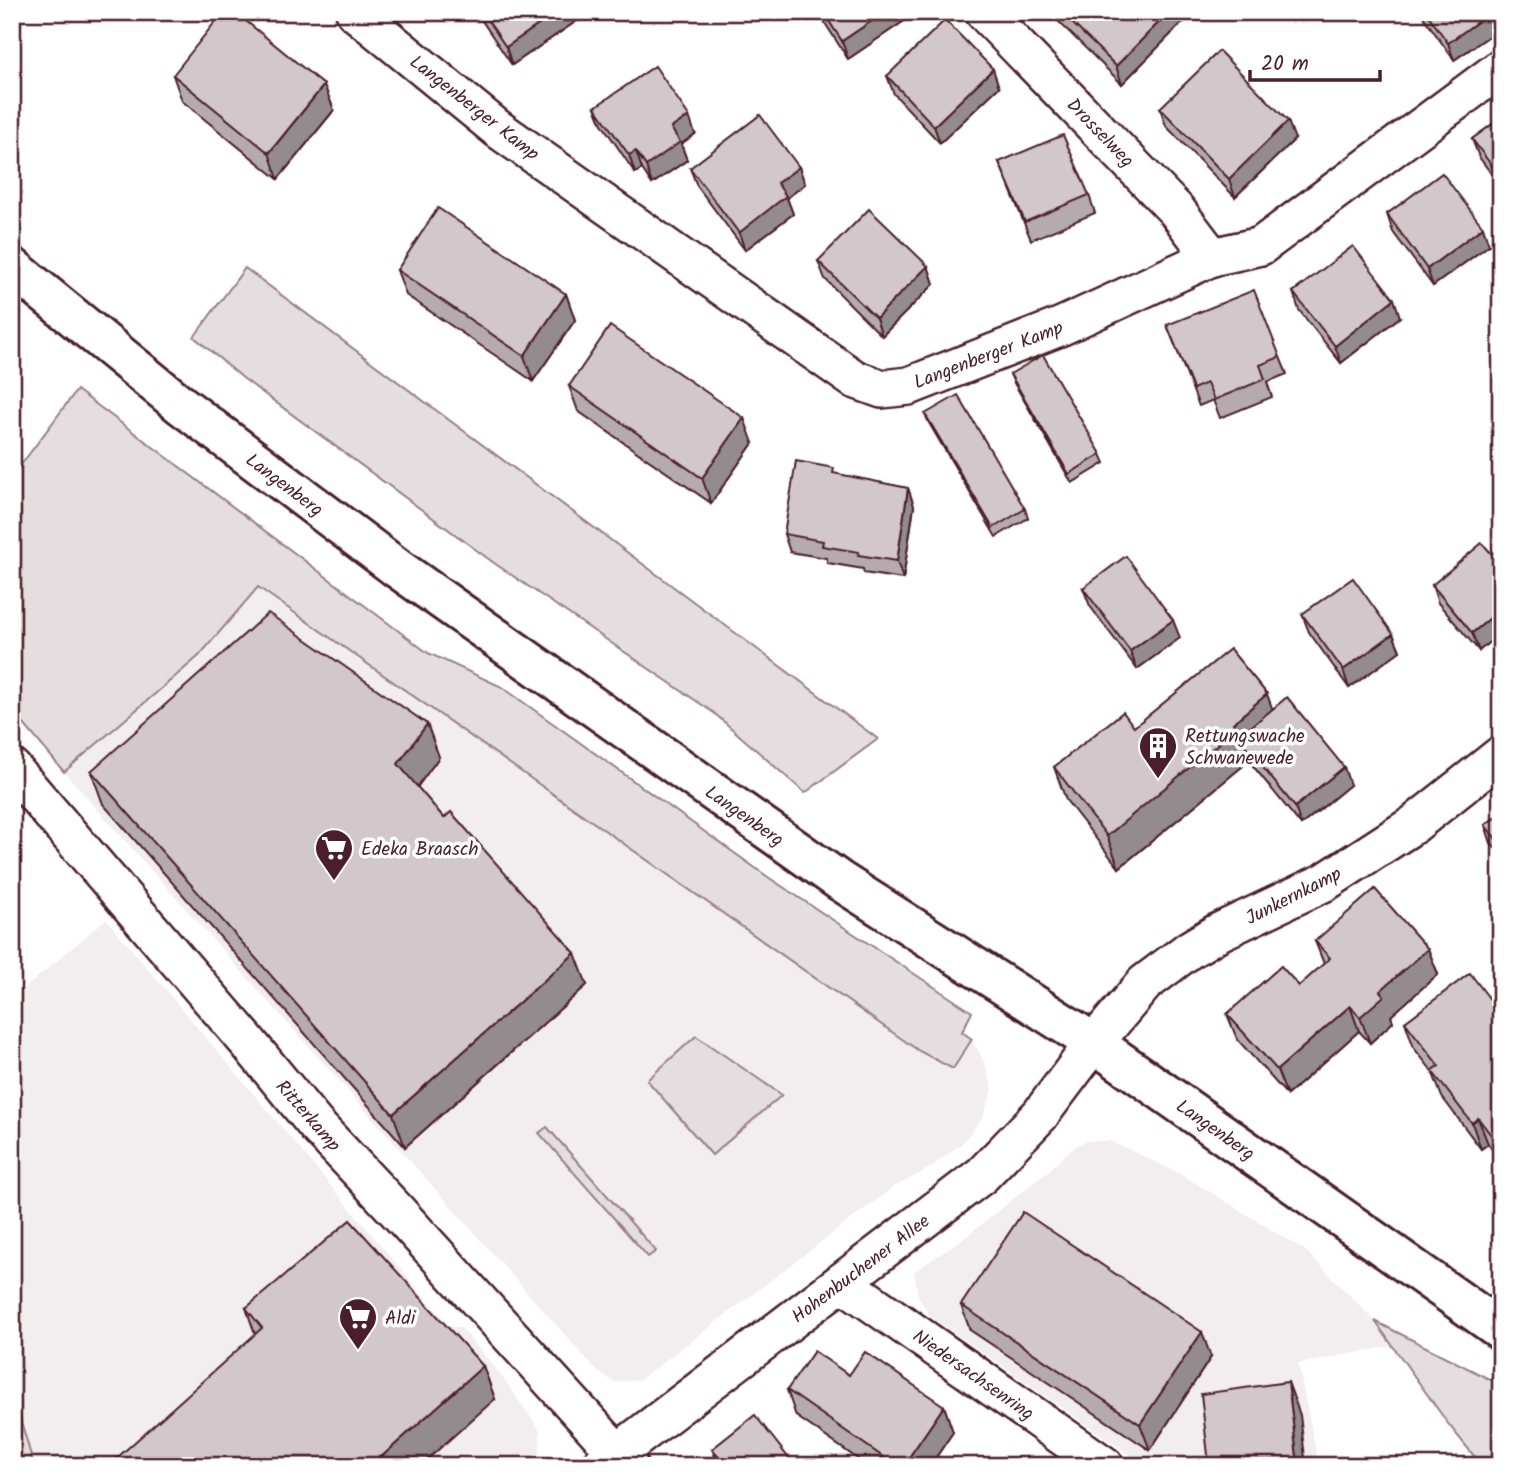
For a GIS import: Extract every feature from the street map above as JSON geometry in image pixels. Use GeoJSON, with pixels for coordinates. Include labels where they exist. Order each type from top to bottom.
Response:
{"type":"FeatureCollection","features":[{"type":"Feature","properties":{"kind":"main road","name":"Langenberg"},"geometry":{"type":"LineString","coordinates":[[12,267],[181,405],[397,568],[840,881],[1094,1043],[1501,1330]]}},
{"type":"Feature","properties":{"kind":"street","name":"Langenberger Kamp"},"geometry":{"type":"LineString","coordinates":[[355,12],[498,129],[854,379],[883,389],[909,386],[1062,326],[1212,257],[1261,246],[1501,68]]}},
{"type":"Feature","properties":{"kind":"street","name":"Drosselweg"},"geometry":{"type":"LineString","coordinates":[[984,12],[1177,211],[1212,257]]}},
{"type":"Feature","properties":{"kind":"street","name":"Junkernkamp"},"geometry":{"type":"LineString","coordinates":[[1094,1043],[1145,983],[1189,950],[1217,933],[1325,882],[1413,825],[1501,755]]}},
{"type":"Feature","properties":{"kind":"street","name":"Ritterkamp"},"geometry":{"type":"LineString","coordinates":[[12,768],[316,1125],[616,1461]]}},
{"type":"Feature","properties":{"kind":"street","name":"Hohenbuchener Allee"},"geometry":{"type":"LineString","coordinates":[[616,1461],[982,1175],[1040,1115],[1094,1043]]}},
{"type":"Feature","properties":{"kind":"street","name":"Niedersachsenring"},"geometry":{"type":"LineString","coordinates":[[842,1282],[1105,1466]]}},
{"type":"Feature","properties":{"kind":"shaded area"},"geometry":{"type":"Polygon","coordinates":[[[245,268],[878,739],[805,793],[714,713],[494,563],[244,379],[194,337],[245,268]]]}},
{"type":"Feature","properties":{"kind":"shaded area"},"geometry":{"type":"Polygon","coordinates":[[[77,390],[428,653],[502,687],[768,877],[972,1012],[962,1032],[972,1039],[953,1069],[919,1051],[258,587],[199,656],[64,772],[12,710],[12,477],[77,390]]]}},
{"type":"Feature","properties":{"kind":"shaded area"},"geometry":{"type":"Polygon","coordinates":[[[258,587],[919,1051],[953,1069],[972,1039],[984,1062],[993,1089],[983,1117],[963,1142],[929,1169],[892,1188],[640,1380],[614,1382],[598,1372],[64,772],[199,656],[258,587]]]}},
{"type":"Feature","properties":{"kind":"shaded area"},"geometry":{"type":"Polygon","coordinates":[[[106,919],[449,1326],[461,1328],[497,1370],[540,1430],[540,1449],[536,1465],[34,1466],[12,1390],[12,1053],[19,993],[106,919]]]}},
{"type":"Feature","properties":{"kind":"shaded area"},"geometry":{"type":"Polygon","coordinates":[[[696,1036],[782,1095],[712,1155],[647,1080],[696,1036]]]}},
{"type":"Feature","properties":{"kind":"shaded area"},"geometry":{"type":"Polygon","coordinates":[[[547,1127],[656,1251],[648,1257],[539,1133],[547,1127]]]}},
{"type":"Feature","properties":{"kind":"shaded area"},"geometry":{"type":"Polygon","coordinates":[[[1085,1141],[1110,1141],[1181,1174],[1306,1251],[1375,1321],[1392,1346],[1298,1364],[1319,1466],[1146,1466],[930,1316],[918,1296],[914,1272],[968,1235],[1069,1151],[1085,1141]]]}},
{"type":"Feature","properties":{"kind":"shaded area"},"geometry":{"type":"Polygon","coordinates":[[[1375,1321],[1501,1385],[1501,1466],[1482,1466],[1449,1425],[1375,1321]]]}},
{"type":"Feature","properties":{"kind":"shaded area"},"geometry":{"type":"Polygon","coordinates":[[[12,1390],[34,1466],[12,1466],[12,1390]]]}},
{"type":"Feature","properties":{"kind":"building"},"geometry":{"type":"Polygon","coordinates":[[[223,12],[235,12],[324,85],[269,153],[173,75],[223,12]]]}},
{"type":"Feature","properties":{"kind":"building"},"geometry":{"type":"Polygon","coordinates":[[[482,12],[557,12],[506,47],[482,12]]]}},
{"type":"Feature","properties":{"kind":"building"},"geometry":{"type":"Polygon","coordinates":[[[823,12],[885,12],[842,41],[823,12]]]}},
{"type":"Feature","properties":{"kind":"building"},"geometry":{"type":"Polygon","coordinates":[[[1061,12],[1169,12],[1116,66],[1061,12]]]}},
{"type":"Feature","properties":{"kind":"building"},"geometry":{"type":"Polygon","coordinates":[[[1426,12],[1491,12],[1448,43],[1426,12]]]}},
{"type":"Feature","properties":{"kind":"building"},"geometry":{"type":"Polygon","coordinates":[[[945,20],[993,69],[934,126],[887,76],[945,20]]]}},
{"type":"Feature","properties":{"kind":"building"},"geometry":{"type":"Polygon","coordinates":[[[1219,51],[1288,121],[1229,179],[1160,108],[1219,51]]]}},
{"type":"Feature","properties":{"kind":"building"},"geometry":{"type":"Polygon","coordinates":[[[655,66],[689,116],[671,128],[680,142],[646,166],[636,151],[629,155],[595,107],[655,66]]]}},
{"type":"Feature","properties":{"kind":"building"},"geometry":{"type":"Polygon","coordinates":[[[760,115],[799,167],[777,183],[786,196],[739,233],[690,168],[760,115]]]}},
{"type":"Feature","properties":{"kind":"building"},"geometry":{"type":"Polygon","coordinates":[[[1501,118],[1501,178],[1472,139],[1501,118]]]}},
{"type":"Feature","properties":{"kind":"building"},"geometry":{"type":"Polygon","coordinates":[[[1063,135],[1089,195],[1025,222],[999,162],[1063,135]]]}},
{"type":"Feature","properties":{"kind":"building"},"geometry":{"type":"Polygon","coordinates":[[[1442,173],[1483,227],[1427,269],[1387,214],[1442,173]]]}},
{"type":"Feature","properties":{"kind":"building"},"geometry":{"type":"Polygon","coordinates":[[[438,208],[566,294],[524,356],[397,270],[438,208]]]}},
{"type":"Feature","properties":{"kind":"building"},"geometry":{"type":"Polygon","coordinates":[[[869,209],[928,266],[876,318],[818,261],[869,209]]]}},
{"type":"Feature","properties":{"kind":"building"},"geometry":{"type":"Polygon","coordinates":[[[1353,246],[1394,299],[1335,346],[1293,292],[1353,246]]]}},
{"type":"Feature","properties":{"kind":"building"},"geometry":{"type":"Polygon","coordinates":[[[1254,290],[1280,357],[1260,365],[1265,379],[1214,400],[1207,383],[1193,389],[1167,325],[1254,290]]]}},
{"type":"Feature","properties":{"kind":"building"},"geometry":{"type":"Polygon","coordinates":[[[610,326],[744,418],[702,478],[569,386],[610,326]]]}},
{"type":"Feature","properties":{"kind":"building"},"geometry":{"type":"Polygon","coordinates":[[[1043,355],[1101,454],[1069,474],[1010,374],[1043,355]]]}},
{"type":"Feature","properties":{"kind":"building"},"geometry":{"type":"Polygon","coordinates":[[[958,395],[1025,509],[993,528],[925,414],[958,395]]]}},
{"type":"Feature","properties":{"kind":"building"},"geometry":{"type":"Polygon","coordinates":[[[796,461],[834,468],[833,473],[908,488],[897,561],[858,555],[859,552],[822,546],[823,541],[784,534],[796,461]]]}},
{"type":"Feature","properties":{"kind":"building"},"geometry":{"type":"Polygon","coordinates":[[[1482,543],[1501,564],[1501,609],[1472,633],[1432,585],[1482,543]]]}},
{"type":"Feature","properties":{"kind":"building"},"geometry":{"type":"Polygon","coordinates":[[[1126,556],[1173,620],[1130,651],[1083,588],[1126,556]]]}},
{"type":"Feature","properties":{"kind":"building"},"geometry":{"type":"Polygon","coordinates":[[[1353,578],[1393,634],[1343,670],[1302,614],[1353,578]]]}},
{"type":"Feature","properties":{"kind":"building","name":"Edeka Braasch"},"geometry":{"type":"Polygon","coordinates":[[[268,613],[427,724],[398,764],[444,818],[451,812],[575,953],[393,1114],[91,771],[268,613]]]}},
{"type":"Feature","properties":{"kind":"building"},"geometry":{"type":"Polygon","coordinates":[[[1230,649],[1267,694],[1233,723],[1237,728],[1107,836],[1054,767],[1123,712],[1134,727],[1230,649]]]}},
{"type":"Feature","properties":{"kind":"building"},"geometry":{"type":"Polygon","coordinates":[[[1287,697],[1344,767],[1295,807],[1240,736],[1287,697]]]}},
{"type":"Feature","properties":{"kind":"building"},"geometry":{"type":"Polygon","coordinates":[[[1501,813],[1501,845],[1485,825],[1501,813]]]}},
{"type":"Feature","properties":{"kind":"building"},"geometry":{"type":"Polygon","coordinates":[[[1375,889],[1428,949],[1380,991],[1384,996],[1360,1017],[1350,1006],[1277,1070],[1227,1014],[1281,966],[1299,986],[1330,958],[1315,941],[1375,889]]]}},
{"type":"Feature","properties":{"kind":"building"},"geometry":{"type":"Polygon","coordinates":[[[1470,973],[1501,1014],[1501,1148],[1478,1118],[1472,1123],[1432,1071],[1439,1066],[1405,1022],[1470,973]]]}},
{"type":"Feature","properties":{"kind":"building"},"geometry":{"type":"Polygon","coordinates":[[[1023,1212],[1202,1332],[1140,1424],[961,1305],[1023,1212]]]}},
{"type":"Feature","properties":{"kind":"building","name":"Aldi"},"geometry":{"type":"Polygon","coordinates":[[[350,1220],[483,1366],[371,1466],[108,1466],[262,1328],[246,1308],[350,1220]]]}},
{"type":"Feature","properties":{"kind":"building"},"geometry":{"type":"Polygon","coordinates":[[[814,1351],[849,1375],[865,1352],[944,1406],[903,1466],[896,1466],[787,1390],[814,1351]]]}},
{"type":"Feature","properties":{"kind":"building"},"geometry":{"type":"Polygon","coordinates":[[[1288,1382],[1298,1466],[1211,1466],[1201,1394],[1288,1382]]]}},
{"type":"Feature","properties":{"kind":"building"},"geometry":{"type":"Polygon","coordinates":[[[755,1415],[793,1466],[726,1466],[712,1449],[755,1415]]]}},
{"type":"Feature","properties":{"kind":"place","name":"Rettungswache Schwanewede"},"geometry":{"type":"Point","coordinates":[1158,780]}},
{"type":"Feature","properties":{"kind":"place","name":"Edeka Braasch"},"geometry":{"type":"Point","coordinates":[334,882]}},
{"type":"Feature","properties":{"kind":"place","name":"Aldi"},"geometry":{"type":"Point","coordinates":[358,1351]}}]}
